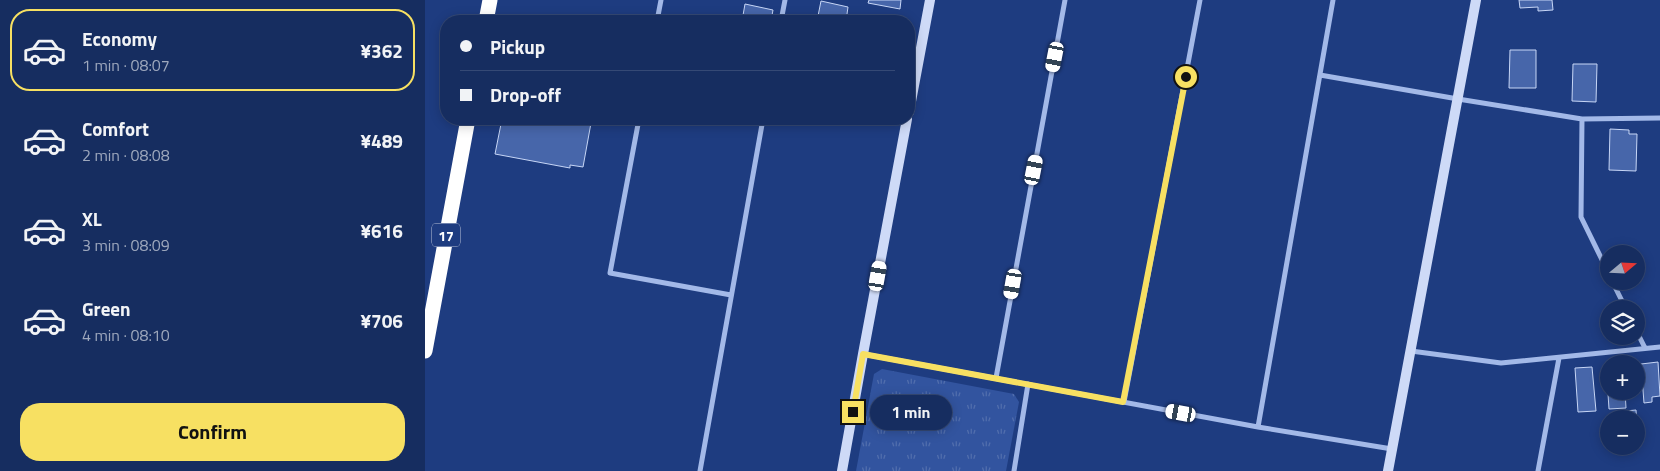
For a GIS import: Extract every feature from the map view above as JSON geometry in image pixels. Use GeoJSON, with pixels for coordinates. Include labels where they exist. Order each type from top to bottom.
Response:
{"type":"FeatureCollection","features":[{"type":"Feature","properties":{"kind":"highway"},"geometry":{"type":"LineString","coordinates":[[487,15],[490,0]]}},
{"type":"Feature","properties":{"kind":"highway","name":"17"},"geometry":{"type":"LineString","coordinates":[[425,351],[467,125]]}},
{"type":"Feature","properties":{"kind":"street"},"geometry":{"type":"LineString","coordinates":[[658,15],[661,0]]}},
{"type":"Feature","properties":{"kind":"street"},"geometry":{"type":"LineString","coordinates":[[782,15],[785,0]]}},
{"type":"Feature","properties":{"kind":"street"},"geometry":{"type":"LineString","coordinates":[[915,70],[930,0]]}},
{"type":"Feature","properties":{"kind":"street"},"geometry":{"type":"LineString","coordinates":[[996,378],[1065,0]]}},
{"type":"Feature","properties":{"kind":"street"},"geometry":{"type":"LineString","coordinates":[[1123,402],[1200,0]]}},
{"type":"Feature","properties":{"kind":"street"},"geometry":{"type":"LineString","coordinates":[[1258,427],[1333,0]]}},
{"type":"Feature","properties":{"kind":"street"},"geometry":{"type":"LineString","coordinates":[[1388,471],[1476,0]]}},
{"type":"Feature","properties":{"kind":"street"},"geometry":{"type":"LineString","coordinates":[[1320,75],[1582,119],[1660,118]]}},
{"type":"Feature","properties":{"kind":"street"},"geometry":{"type":"LineString","coordinates":[[1582,119],[1581,217],[1600,256]]}},
{"type":"Feature","properties":{"kind":"street"},"geometry":{"type":"LineString","coordinates":[[638,125],[610,273],[731,295]]}},
{"type":"Feature","properties":{"kind":"street"},"geometry":{"type":"LineString","coordinates":[[700,471],[762,125]]}},
{"type":"Feature","properties":{"kind":"street"},"geometry":{"type":"LineString","coordinates":[[842,471],[906,125]]}},
{"type":"Feature","properties":{"kind":"street"},"geometry":{"type":"LineString","coordinates":[[1411,350],[1501,363],[1660,347]]}},
{"type":"Feature","properties":{"kind":"street"},"geometry":{"type":"LineString","coordinates":[[863,354],[1258,427],[1392,449]]}},
{"type":"Feature","properties":{"kind":"street"},"geometry":{"type":"LineString","coordinates":[[1538,471],[1559,358]]}},
{"type":"Feature","properties":{"kind":"street"},"geometry":{"type":"LineString","coordinates":[[1014,471],[1027,384]]}},
{"type":"Feature","properties":{"kind":"green space"},"geometry":{"type":"Polygon","coordinates":[[[882,369],[1014,394],[1019,402],[1006,471],[856,471],[874,374],[882,369]]]}},
{"type":"Feature","properties":{"kind":"building"},"geometry":{"type":"Polygon","coordinates":[[[869,0],[901,0],[900,9],[868,3],[869,0]]]}},
{"type":"Feature","properties":{"kind":"building"},"geometry":{"type":"Polygon","coordinates":[[[1519,0],[1552,0],[1553,10],[1538,11],[1538,7],[1520,8],[1519,0]]]}},
{"type":"Feature","properties":{"kind":"building"},"geometry":{"type":"Polygon","coordinates":[[[821,1],[848,7],[847,15],[818,15],[821,1]]]}},
{"type":"Feature","properties":{"kind":"building"},"geometry":{"type":"Polygon","coordinates":[[[745,4],[773,10],[772,15],[743,15],[745,4]]]}},
{"type":"Feature","properties":{"kind":"building"},"geometry":{"type":"Polygon","coordinates":[[[1510,50],[1536,50],[1536,88],[1509,88],[1510,50]]]}},
{"type":"Feature","properties":{"kind":"building"},"geometry":{"type":"Polygon","coordinates":[[[1573,64],[1597,64],[1596,102],[1572,101],[1573,64]]]}},
{"type":"Feature","properties":{"kind":"building"},"geometry":{"type":"Polygon","coordinates":[[[501,125],[591,125],[583,167],[570,165],[570,168],[495,154],[501,125]]]}},
{"type":"Feature","properties":{"kind":"building"},"geometry":{"type":"Polygon","coordinates":[[[1610,129],[1629,130],[1629,134],[1637,134],[1636,171],[1609,170],[1610,129]]]}},
{"type":"Feature","properties":{"kind":"building"},"geometry":{"type":"Polygon","coordinates":[[[1658,362],[1660,396],[1652,397],[1652,402],[1644,403],[1645,400],[1645,364],[1658,362]]]}},
{"type":"Feature","properties":{"kind":"building"},"geometry":{"type":"Polygon","coordinates":[[[1592,367],[1596,411],[1578,412],[1575,368],[1592,367]]]}},
{"type":"Feature","properties":{"kind":"building"},"geometry":{"type":"Polygon","coordinates":[[[1608,400],[1626,400],[1626,408],[1609,409],[1608,400]]]}},
{"type":"Feature","properties":{"kind":"route"},"geometry":{"type":"LineString","coordinates":[[853,412],[863,354],[1123,402],[1186,77]]}}]}
